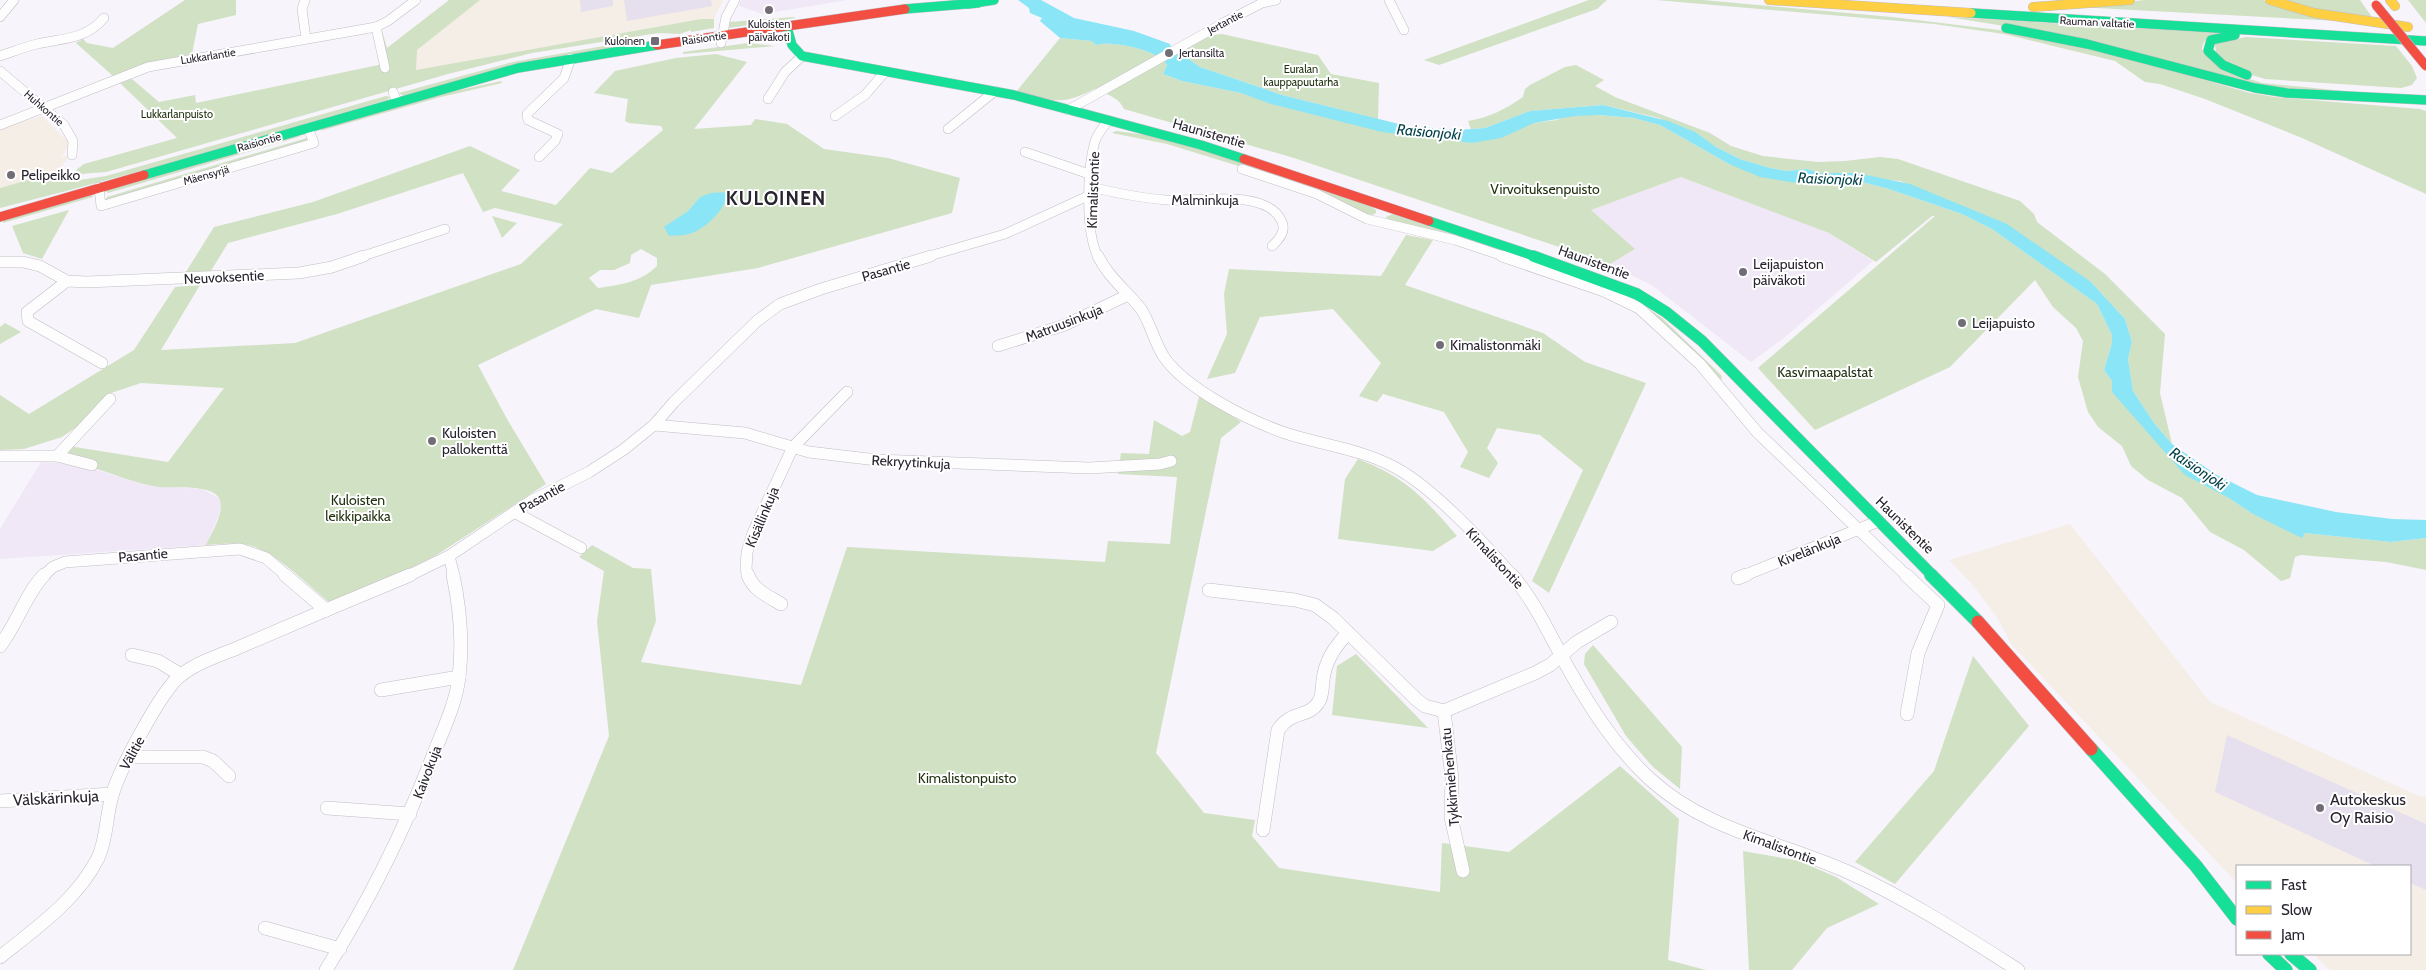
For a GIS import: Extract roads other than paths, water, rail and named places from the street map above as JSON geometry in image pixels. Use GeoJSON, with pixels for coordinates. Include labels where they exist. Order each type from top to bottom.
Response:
{"type":"FeatureCollection","features":[{"type":"Feature","properties":{"kind":"main road","name":"Raisiontie"},"geometry":{"type":"LineString","coordinates":[[0,217],[308,128],[395,97],[433,92],[570,62],[994,0]]}},
{"type":"Feature","properties":{"kind":"main road","name":"Rauman valtatie"},"geometry":{"type":"LineString","coordinates":[[1769,0],[2426,42]]}},
{"type":"Feature","properties":{"kind":"main road","name":"Rauman valtatie"},"geometry":{"type":"LineString","coordinates":[[1920,0],[2421,29]]}},
{"type":"Feature","properties":{"kind":"main road"},"geometry":{"type":"LineString","coordinates":[[2027,7],[2130,0]]}},
{"type":"Feature","properties":{"kind":"main road"},"geometry":{"type":"LineString","coordinates":[[2270,0],[2332,16],[2421,29]]}},
{"type":"Feature","properties":{"kind":"main road"},"geometry":{"type":"LineString","coordinates":[[2374,3],[2426,66]]}},
{"type":"Feature","properties":{"kind":"main road"},"geometry":{"type":"LineString","coordinates":[[2393,3],[2426,42]]}},
{"type":"Feature","properties":{"kind":"main road"},"geometry":{"type":"LineString","coordinates":[[1872,7],[2047,35],[2255,88],[2287,93],[2426,100]]}},
{"type":"Feature","properties":{"kind":"main road"},"geometry":{"type":"LineString","coordinates":[[788,30],[795,50],[802,56]]}},
{"type":"Feature","properties":{"kind":"main road"},"geometry":{"type":"LineString","coordinates":[[2260,32],[2217,38],[2209,43],[2208,51],[2214,59],[2229,69],[2270,82],[2402,91],[2420,88]]}},
{"type":"Feature","properties":{"kind":"main road","name":"Haunistentie"},"geometry":{"type":"LineString","coordinates":[[802,56],[995,91],[1235,156],[1597,278],[1637,294],[1666,312],[1736,375],[1879,520],[1969,612],[2196,866],[2236,905]]}},
{"type":"Feature","properties":{"kind":"main road"},"geometry":{"type":"LineString","coordinates":[[2390,98],[2426,108]]}},
{"type":"Feature","properties":{"kind":"main road","name":"Raisiontie"},"geometry":{"type":"LineString","coordinates":[[0,211],[85,191]]}},
{"type":"Feature","properties":{"kind":"main road","name":"Haunistentie"},"geometry":{"type":"LineString","coordinates":[[2196,866],[2236,918]]}},
{"type":"Feature","properties":{"kind":"main road"},"geometry":{"type":"LineString","coordinates":[[2270,955],[2286,970]]}},
{"type":"Feature","properties":{"kind":"main road"},"geometry":{"type":"LineString","coordinates":[[2292,955],[2310,970]]}},
{"type":"Feature","properties":{"kind":"street"},"geometry":{"type":"LineString","coordinates":[[0,17],[14,0]]}},
{"type":"Feature","properties":{"kind":"street"},"geometry":{"type":"LineString","coordinates":[[305,0],[302,9],[306,39]]}},
{"type":"Feature","properties":{"kind":"street","name":"Lukkarlantie"},"geometry":{"type":"LineString","coordinates":[[0,124],[123,75],[163,63],[376,27],[388,21],[416,0]]}},
{"type":"Feature","properties":{"kind":"street"},"geometry":{"type":"LineString","coordinates":[[722,39],[726,17],[735,0]]}},
{"type":"Feature","properties":{"kind":"street","name":"Jertantie"},"geometry":{"type":"LineString","coordinates":[[1068,110],[1258,2],[1276,0]]}},
{"type":"Feature","properties":{"kind":"street"},"geometry":{"type":"LineString","coordinates":[[1389,0],[1404,30]]}},
{"type":"Feature","properties":{"kind":"street"},"geometry":{"type":"LineString","coordinates":[[0,56],[37,44],[71,40],[97,26],[104,18]]}},
{"type":"Feature","properties":{"kind":"street"},"geometry":{"type":"LineString","coordinates":[[376,27],[385,68]]}},
{"type":"Feature","properties":{"kind":"street"},"geometry":{"type":"LineString","coordinates":[[768,99],[786,72],[802,56]]}},
{"type":"Feature","properties":{"kind":"street"},"geometry":{"type":"LineString","coordinates":[[538,156],[554,141],[558,134],[528,120],[527,114],[558,84],[570,62]]}},
{"type":"Feature","properties":{"kind":"street","name":"Huhkontie"},"geometry":{"type":"LineString","coordinates":[[0,71],[43,106],[71,133],[74,148],[72,155]]}},
{"type":"Feature","properties":{"kind":"street"},"geometry":{"type":"LineString","coordinates":[[835,116],[865,96],[885,72]]}},
{"type":"Feature","properties":{"kind":"street"},"geometry":{"type":"LineString","coordinates":[[948,129],[995,91]]}},
{"type":"Feature","properties":{"kind":"street","name":"Kimalistontie"},"geometry":{"type":"LineString","coordinates":[[1108,121],[1097,135],[1091,186],[1090,229],[1097,254],[1104,266],[1151,325],[1164,356],[1177,371],[1231,407],[1270,427],[1369,455],[1409,475],[1441,503],[1509,570],[1532,600],[1608,733],[1620,748],[1662,789],[1686,807],[1715,823],[1847,872],[1889,893],[2018,970]]}},
{"type":"Feature","properties":{"kind":"street","name":"Mäensyrjä"},"geometry":{"type":"LineString","coordinates":[[99,187],[101,206],[314,143],[308,128]]}},
{"type":"Feature","properties":{"kind":"street"},"geometry":{"type":"LineString","coordinates":[[1025,152],[1091,186]]}},
{"type":"Feature","properties":{"kind":"street","name":"Haunistentie"},"geometry":{"type":"LineString","coordinates":[[1242,169],[1317,194],[1357,214],[1376,221],[1455,240],[1616,296],[1639,308],[1658,323],[1700,364],[1757,432],[1938,605],[1918,653],[1907,714]]}},
{"type":"Feature","properties":{"kind":"street","name":"Malminkuja"},"geometry":{"type":"LineString","coordinates":[[1091,186],[1168,201],[1255,200],[1277,210],[1282,217],[1284,227],[1280,240],[1272,246]]}},
{"type":"Feature","properties":{"kind":"street","name":"Pasantie"},"geometry":{"type":"LineString","coordinates":[[0,646],[42,576],[54,566],[65,562],[240,549],[266,558],[326,610],[392,584],[449,556],[514,512],[596,468],[623,450],[654,425],[674,402],[757,321],[780,304],[821,289],[1005,234],[1091,186]]}},
{"type":"Feature","properties":{"kind":"street"},"geometry":{"type":"LineString","coordinates":[[1376,221],[1388,207]]}},
{"type":"Feature","properties":{"kind":"street","name":"Neuvoksentie"},"geometry":{"type":"LineString","coordinates":[[0,262],[23,262],[40,266],[67,280],[124,281],[299,273],[332,267],[445,229]]}},
{"type":"Feature","properties":{"kind":"street"},"geometry":{"type":"LineString","coordinates":[[67,280],[28,312],[28,321],[102,363]]}},
{"type":"Feature","properties":{"kind":"street","name":"Matruusinkuja"},"geometry":{"type":"LineString","coordinates":[[998,346],[1042,334],[1107,308],[1128,295]]}},
{"type":"Feature","properties":{"kind":"street"},"geometry":{"type":"LineString","coordinates":[[1716,383],[1736,375]]}},
{"type":"Feature","properties":{"kind":"street","name":"Kisällinkuja"},"geometry":{"type":"LineString","coordinates":[[781,604],[760,592],[750,581],[746,569],[747,552],[753,533],[793,447],[847,392]]}},
{"type":"Feature","properties":{"kind":"street"},"geometry":{"type":"LineString","coordinates":[[57,456],[110,399]]}},
{"type":"Feature","properties":{"kind":"street","name":"Rekryytinkuja"},"geometry":{"type":"LineString","coordinates":[[654,425],[745,433],[831,456],[858,459],[991,466],[1089,468],[1160,464],[1171,461]]}},
{"type":"Feature","properties":{"kind":"street"},"geometry":{"type":"LineString","coordinates":[[0,456],[57,456],[92,465]]}},
{"type":"Feature","properties":{"kind":"street"},"geometry":{"type":"LineString","coordinates":[[514,512],[580,548]]}},
{"type":"Feature","properties":{"kind":"street","name":"Kivelänkuja"},"geometry":{"type":"LineString","coordinates":[[1738,578],[1879,520]]}},
{"type":"Feature","properties":{"kind":"street","name":"Kaivokuja"},"geometry":{"type":"LineString","coordinates":[[326,970],[340,948],[410,814],[455,697],[461,656],[455,582],[449,556]]}},
{"type":"Feature","properties":{"kind":"street","name":"Tykkimiehenkatu"},"geometry":{"type":"LineString","coordinates":[[1209,590],[1305,601],[1325,610],[1416,700],[1425,706],[1444,711],[1536,673],[1577,642],[1611,622]]}},
{"type":"Feature","properties":{"kind":"street","name":"Välitie"},"geometry":{"type":"LineString","coordinates":[[0,957],[72,895],[88,877],[102,850],[112,794],[130,757],[166,693],[181,675],[204,662],[326,610]]}},
{"type":"Feature","properties":{"kind":"street"},"geometry":{"type":"LineString","coordinates":[[1263,830],[1278,730],[1287,717],[1314,709],[1319,703],[1327,660],[1332,650],[1348,633]]}},
{"type":"Feature","properties":{"kind":"street"},"geometry":{"type":"LineString","coordinates":[[132,655],[152,657],[168,664],[181,675]]}},
{"type":"Feature","properties":{"kind":"street"},"geometry":{"type":"LineString","coordinates":[[381,690],[459,677]]}},
{"type":"Feature","properties":{"kind":"street","name":"Tykkimiehenkatu"},"geometry":{"type":"LineString","coordinates":[[1444,711],[1452,778],[1451,817],[1463,871]]}},
{"type":"Feature","properties":{"kind":"street"},"geometry":{"type":"LineString","coordinates":[[130,757],[203,757],[213,761],[230,776]]}},
{"type":"Feature","properties":{"kind":"street","name":"Välskärinkuja"},"geometry":{"type":"LineString","coordinates":[[0,801],[112,794]]}},
{"type":"Feature","properties":{"kind":"street"},"geometry":{"type":"LineString","coordinates":[[327,808],[410,814]]}},
{"type":"Feature","properties":{"kind":"street"},"geometry":{"type":"LineString","coordinates":[[265,928],[340,948]]}},
{"type":"Feature","properties":{"kind":"water","name":"Raisionjoki"},"geometry":{"type":"Polygon","coordinates":[[[1018,0],[1041,0],[1074,18],[1134,31],[1170,44],[1171,47],[1200,67],[1282,95],[1407,126],[1458,130],[1485,128],[1530,111],[1603,105],[1668,121],[1695,132],[1716,147],[1740,159],[1770,168],[1787,171],[1807,169],[1820,173],[1857,173],[1910,184],[2007,224],[2091,282],[2125,319],[2132,342],[2128,359],[2133,391],[2154,423],[2172,444],[2215,474],[2257,495],[2336,512],[2392,519],[2426,520],[2426,538],[2391,542],[2305,533],[2302,538],[2253,514],[2227,497],[2185,475],[2112,392],[2112,381],[2104,370],[2112,343],[2112,335],[2097,304],[1992,229],[1962,214],[1889,189],[1862,182],[1844,180],[1822,184],[1803,184],[1760,177],[1729,164],[1660,125],[1634,118],[1599,115],[1575,116],[1534,123],[1501,138],[1472,143],[1382,132],[1271,104],[1241,93],[1182,81],[1163,74],[1167,65],[1155,55],[1145,51],[1123,45],[1096,45],[1092,41],[1060,38],[1040,21],[1042,18],[1030,13],[1029,8],[1018,0]]]}},
{"type":"Feature","properties":{"kind":"water"},"geometry":{"type":"Polygon","coordinates":[[[728,192],[719,211],[702,228],[687,235],[669,236],[664,227],[688,211],[700,197],[711,193],[728,192]]]}},
{"type":"Feature","properties":{"kind":"place","name":"Kuloisten päiväkoti"},"geometry":{"type":"Point","coordinates":[769,10]}},
{"type":"Feature","properties":{"kind":"place","name":"Kuloinen"},"geometry":{"type":"Point","coordinates":[655,41]}},
{"type":"Feature","properties":{"kind":"place","name":"Jertansilta"},"geometry":{"type":"Point","coordinates":[1169,53]}},
{"type":"Feature","properties":{"kind":"place","name":"Pelipeikko"},"geometry":{"type":"Point","coordinates":[11,175]}},
{"type":"Feature","properties":{"kind":"place","name":"Leijapuiston päiväkoti"},"geometry":{"type":"Point","coordinates":[1743,272]}},
{"type":"Feature","properties":{"kind":"place","name":"Leijapuisto"},"geometry":{"type":"Point","coordinates":[1962,323]}},
{"type":"Feature","properties":{"kind":"place","name":"Kimalistonmäki"},"geometry":{"type":"Point","coordinates":[1440,345]}},
{"type":"Feature","properties":{"kind":"place","name":"Kuloisten pallokenttä"},"geometry":{"type":"Point","coordinates":[432,441]}},
{"type":"Feature","properties":{"kind":"place","name":"Autokeskus Oy Raisio"},"geometry":{"type":"Point","coordinates":[2320,808]}},
{"type":"Feature","properties":{"kind":"district","name":"KULOINEN"},"geometry":{"type":"Point","coordinates":[776,198]}},
{"type":"Feature","properties":{"kind":"park label","name":"Euralan kauppapuutarha"},"geometry":{"type":"Point","coordinates":[1301,75]}},
{"type":"Feature","properties":{"kind":"park label","name":"Lukkarlanpuisto"},"geometry":{"type":"Point","coordinates":[177,114]}},
{"type":"Feature","properties":{"kind":"park label","name":"Virvoituksenpuisto"},"geometry":{"type":"Point","coordinates":[1545,189]}},
{"type":"Feature","properties":{"kind":"park label","name":"Kasvimaapalstat"},"geometry":{"type":"Point","coordinates":[1825,372]}},
{"type":"Feature","properties":{"kind":"park label","name":"Kuloisten leikkipaikka"},"geometry":{"type":"Point","coordinates":[358,508]}},
{"type":"Feature","properties":{"kind":"park label","name":"Kimalistonpuisto"},"geometry":{"type":"Point","coordinates":[967,778]}}]}
